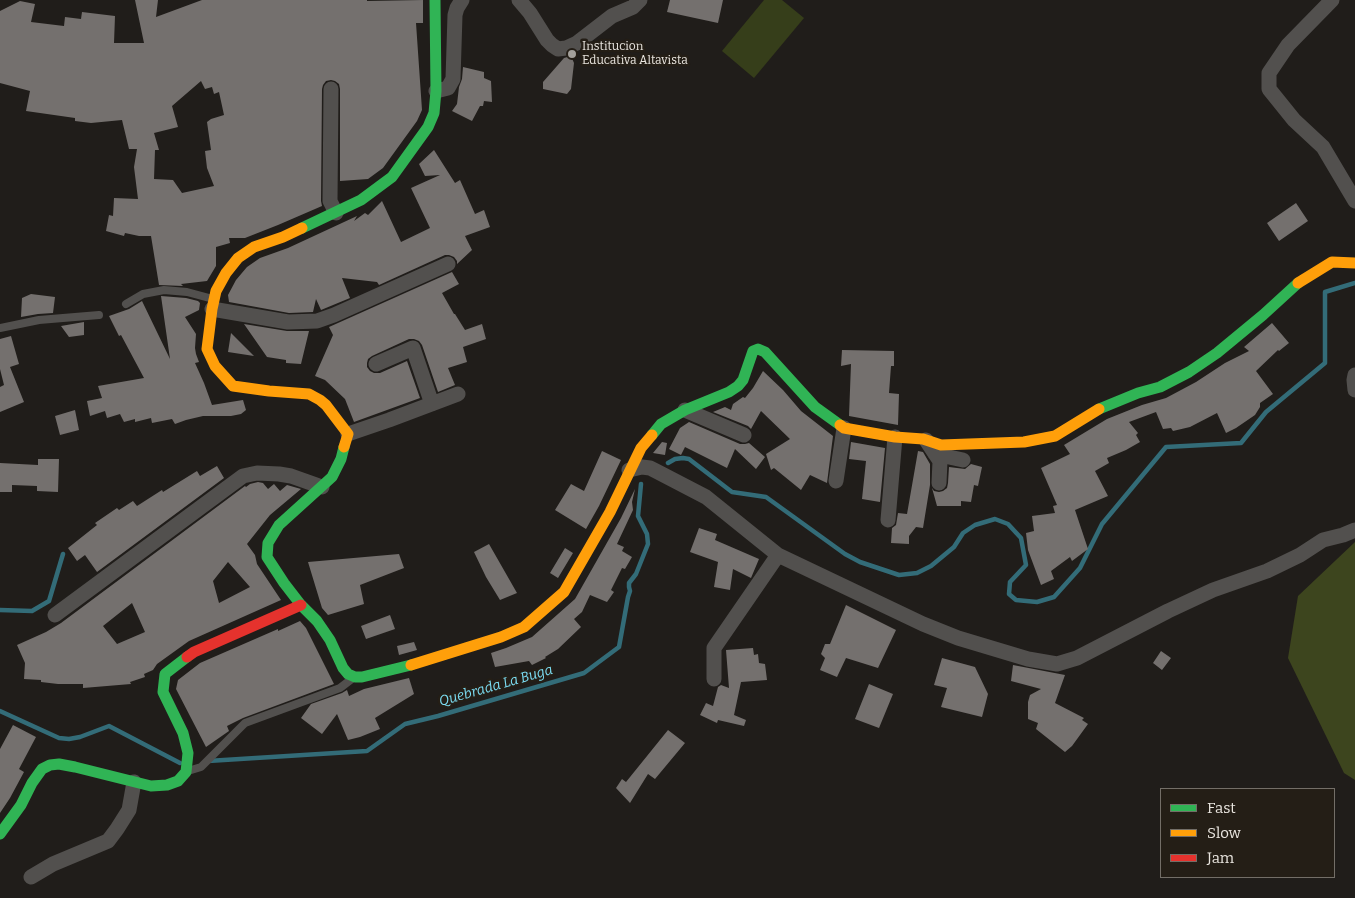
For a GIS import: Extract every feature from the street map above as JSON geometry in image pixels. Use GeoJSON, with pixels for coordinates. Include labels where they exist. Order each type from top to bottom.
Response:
{"type":"FeatureCollection","features":[{"type":"Feature","properties":{"kind":"street"},"geometry":{"type":"LineString","coordinates":[[348,434],[326,405],[309,394],[233,386],[215,366],[207,349],[213,304],[216,291],[226,273],[238,258],[254,247],[283,237],[360,200],[392,177],[428,128],[434,113],[436,91],[435,0]]}},
{"type":"Feature","properties":{"kind":"street"},"geometry":{"type":"LineString","coordinates":[[436,91],[448,88],[453,79],[455,15],[462,0]]}},
{"type":"Feature","properties":{"kind":"street"},"geometry":{"type":"LineString","coordinates":[[519,0],[530,13],[547,40],[558,49],[577,43],[612,16],[633,7],[640,0]]}},
{"type":"Feature","properties":{"kind":"street"},"geometry":{"type":"LineString","coordinates":[[1332,0],[1288,45],[1269,73],[1269,89],[1294,120],[1323,147],[1355,201]]}},
{"type":"Feature","properties":{"kind":"street"},"geometry":{"type":"LineString","coordinates":[[331,88],[330,201],[336,213]]}},
{"type":"Feature","properties":{"kind":"street"},"geometry":{"type":"LineString","coordinates":[[348,434],[341,459],[332,477],[279,525],[268,543],[267,557],[301,606],[317,621],[330,640],[343,668],[348,674],[362,677],[501,637],[524,627],[564,592],[605,521],[641,448],[661,424],[685,410],[730,392],[738,386],[753,351],[758,348],[765,352],[815,407],[844,428],[895,438],[926,440],[942,445],[1024,442],[1055,436],[1101,408],[1138,393],[1160,387],[1188,372],[1216,353],[1299,282],[1332,262],[1355,263]]}},
{"type":"Feature","properties":{"kind":"street"},"geometry":{"type":"LineString","coordinates":[[213,304],[288,322],[316,321],[334,315],[448,264]]}},
{"type":"Feature","properties":{"kind":"street"},"geometry":{"type":"LineString","coordinates":[[376,364],[413,348],[432,404]]}},
{"type":"Feature","properties":{"kind":"street"},"geometry":{"type":"LineString","coordinates":[[1355,375],[1355,390]]}},
{"type":"Feature","properties":{"kind":"street"},"geometry":{"type":"LineString","coordinates":[[348,434],[458,394]]}},
{"type":"Feature","properties":{"kind":"street"},"geometry":{"type":"LineString","coordinates":[[685,410],[744,435]]}},
{"type":"Feature","properties":{"kind":"street"},"geometry":{"type":"LineString","coordinates":[[836,481],[844,428]]}},
{"type":"Feature","properties":{"kind":"street"},"geometry":{"type":"LineString","coordinates":[[888,520],[895,438]]}},
{"type":"Feature","properties":{"kind":"street"},"geometry":{"type":"LineString","coordinates":[[926,440],[940,461],[938,483]]}},
{"type":"Feature","properties":{"kind":"street"},"geometry":{"type":"LineString","coordinates":[[935,454],[963,460]]}},
{"type":"Feature","properties":{"kind":"street"},"geometry":{"type":"LineString","coordinates":[[630,470],[650,468],[706,497],[778,554],[923,624],[958,638],[1028,659],[1057,664],[1077,658],[1168,611],[1214,590],[1267,571],[1300,555],[1323,540],[1355,530]]}},
{"type":"Feature","properties":{"kind":"street"},"geometry":{"type":"LineString","coordinates":[[55,615],[243,476],[257,473],[278,474],[291,476],[322,487]]}},
{"type":"Feature","properties":{"kind":"street"},"geometry":{"type":"LineString","coordinates":[[714,680],[714,648],[778,554]]}},
{"type":"Feature","properties":{"kind":"street"},"geometry":{"type":"LineString","coordinates":[[0,834],[21,805],[32,783],[42,769],[50,765],[59,764],[75,767],[151,786],[167,786],[178,780],[186,772],[188,753],[183,733],[163,692],[165,674],[194,652],[301,606]]}},
{"type":"Feature","properties":{"kind":"street"},"geometry":{"type":"LineString","coordinates":[[31,877],[54,864],[108,841],[118,829],[129,810],[134,782]]}},
{"type":"Feature","properties":{"kind":"lane"},"geometry":{"type":"LineString","coordinates":[[126,304],[143,294],[164,290],[187,292],[213,304]]}},
{"type":"Feature","properties":{"kind":"lane"},"geometry":{"type":"LineString","coordinates":[[0,328],[39,320],[99,315]]}},
{"type":"Feature","properties":{"kind":"lane"},"geometry":{"type":"LineString","coordinates":[[186,772],[201,767],[245,723],[340,688],[355,677]]}},
{"type":"Feature","properties":{"kind":"green space"},"geometry":{"type":"Polygon","coordinates":[[[764,0],[782,0],[804,18],[754,78],[722,51],[764,0]]]}},
{"type":"Feature","properties":{"kind":"green space"},"geometry":{"type":"Polygon","coordinates":[[[1355,542],[1355,780],[1344,773],[1288,658],[1298,596],[1355,542]]]}},
{"type":"Feature","properties":{"kind":"building"},"geometry":{"type":"Polygon","coordinates":[[[135,0],[158,0],[156,17],[202,0],[423,0],[423,23],[416,23],[422,110],[417,121],[383,168],[368,179],[340,181],[340,89],[339,84],[335,81],[326,81],[322,89],[322,206],[245,238],[229,238],[230,243],[216,247],[216,266],[207,281],[181,284],[183,286],[159,285],[151,236],[125,233],[124,236],[106,231],[109,215],[113,216],[114,198],[138,199],[134,167],[137,149],[129,149],[122,120],[91,123],[75,121],[75,118],[26,111],[30,91],[0,83],[0,11],[20,1],[35,4],[31,22],[64,26],[65,17],[81,19],[82,12],[115,16],[114,43],[144,43],[135,0]],[[201,81],[172,106],[178,127],[154,133],[159,150],[155,150],[154,179],[173,180],[182,193],[214,186],[207,168],[205,151],[211,150],[207,122],[224,115],[219,92],[214,94],[212,87],[205,89],[201,81]]]}},
{"type":"Feature","properties":{"kind":"building"},"geometry":{"type":"Polygon","coordinates":[[[670,0],[723,0],[718,23],[667,12],[670,0]]]}},
{"type":"Feature","properties":{"kind":"building"},"geometry":{"type":"Polygon","coordinates":[[[571,56],[574,63],[571,89],[567,94],[543,89],[543,82],[564,58],[571,56]]]}},
{"type":"Feature","properties":{"kind":"building"},"geometry":{"type":"Polygon","coordinates":[[[463,67],[484,72],[484,78],[491,81],[492,102],[484,101],[483,106],[480,106],[472,121],[452,111],[457,104],[463,67]]]}},
{"type":"Feature","properties":{"kind":"building"},"geometry":{"type":"Polygon","coordinates":[[[434,150],[455,183],[460,180],[475,214],[484,210],[490,227],[465,236],[472,250],[457,264],[454,257],[445,255],[379,285],[377,282],[342,278],[350,298],[321,310],[316,299],[313,312],[289,313],[229,302],[228,295],[236,280],[247,267],[260,258],[288,248],[357,216],[354,221],[365,213],[368,215],[382,201],[401,242],[430,228],[411,188],[440,175],[425,176],[419,164],[434,150]]]}},
{"type":"Feature","properties":{"kind":"building"},"geometry":{"type":"Polygon","coordinates":[[[1296,203],[1308,221],[1279,241],[1267,223],[1296,203]]]}},
{"type":"Feature","properties":{"kind":"building"},"geometry":{"type":"Polygon","coordinates":[[[452,272],[459,284],[442,293],[465,330],[482,324],[486,339],[463,347],[467,362],[448,368],[455,385],[438,392],[419,341],[409,339],[372,356],[368,359],[367,367],[374,373],[380,373],[407,361],[420,398],[354,422],[345,399],[325,380],[315,376],[333,335],[329,327],[452,272]]]}},
{"type":"Feature","properties":{"kind":"building"},"geometry":{"type":"Polygon","coordinates":[[[31,294],[55,297],[53,313],[21,317],[22,298],[31,294]]]}},
{"type":"Feature","properties":{"kind":"building"},"geometry":{"type":"Polygon","coordinates":[[[161,296],[186,298],[200,303],[199,310],[185,317],[196,334],[195,348],[199,362],[195,363],[212,405],[243,400],[246,410],[241,414],[203,416],[175,424],[172,419],[152,423],[151,418],[135,422],[135,419],[124,422],[120,414],[107,418],[105,411],[90,416],[87,401],[102,398],[98,386],[144,378],[109,316],[129,309],[142,301],[170,359],[161,296]]]}},
{"type":"Feature","properties":{"kind":"building"},"geometry":{"type":"Polygon","coordinates":[[[84,322],[84,335],[69,337],[61,326],[84,322]]]}},
{"type":"Feature","properties":{"kind":"building"},"geometry":{"type":"Polygon","coordinates":[[[1272,323],[1289,343],[1278,350],[1256,371],[1273,394],[1260,403],[1260,407],[1255,415],[1226,433],[1217,413],[1190,427],[1173,431],[1171,428],[1163,429],[1156,412],[1129,422],[1138,433],[1136,435],[1140,442],[1107,458],[1109,463],[1095,471],[1108,496],[1075,510],[1088,549],[1072,561],[1070,557],[1051,571],[1054,579],[1041,585],[1028,550],[1026,533],[1034,531],[1032,516],[1055,513],[1053,506],[1057,505],[1041,468],[1070,454],[1064,445],[1107,419],[1166,398],[1249,351],[1244,347],[1272,323]]]}},
{"type":"Feature","properties":{"kind":"building"},"geometry":{"type":"Polygon","coordinates":[[[244,324],[287,331],[309,331],[301,364],[286,363],[286,360],[267,357],[244,324]]]}},
{"type":"Feature","properties":{"kind":"building"},"geometry":{"type":"Polygon","coordinates":[[[231,333],[254,356],[228,352],[231,333]]]}},
{"type":"Feature","properties":{"kind":"building"},"geometry":{"type":"Polygon","coordinates":[[[11,336],[19,364],[10,367],[24,402],[0,412],[0,387],[4,385],[0,369],[0,339],[11,336]]]}},
{"type":"Feature","properties":{"kind":"building"},"geometry":{"type":"Polygon","coordinates":[[[842,350],[894,351],[894,366],[891,366],[889,393],[899,394],[898,425],[849,416],[851,364],[841,366],[842,350]]]}},
{"type":"Feature","properties":{"kind":"building"},"geometry":{"type":"Polygon","coordinates":[[[763,371],[801,411],[833,436],[827,483],[810,475],[801,490],[774,468],[771,470],[766,454],[790,439],[761,411],[751,429],[748,426],[713,412],[725,407],[731,410],[733,404],[743,397],[745,398],[763,371]]]}},
{"type":"Feature","properties":{"kind":"building"},"geometry":{"type":"Polygon","coordinates":[[[75,410],[79,430],[60,435],[55,416],[75,410]]]}},
{"type":"Feature","properties":{"kind":"building"},"geometry":{"type":"Polygon","coordinates":[[[689,422],[740,444],[749,443],[765,457],[756,469],[735,449],[727,468],[685,447],[681,455],[669,449],[680,428],[689,422]]]}},
{"type":"Feature","properties":{"kind":"building"},"geometry":{"type":"Polygon","coordinates":[[[662,442],[667,443],[665,455],[653,453],[662,442]]]}},
{"type":"Feature","properties":{"kind":"building"},"geometry":{"type":"Polygon","coordinates":[[[851,442],[885,448],[880,502],[862,499],[866,461],[849,459],[851,442]]]}},
{"type":"Feature","properties":{"kind":"building"},"geometry":{"type":"Polygon","coordinates":[[[602,451],[621,460],[586,529],[555,510],[571,484],[584,491],[602,451]]]}},
{"type":"Feature","properties":{"kind":"building"},"geometry":{"type":"Polygon","coordinates":[[[918,451],[923,452],[930,464],[930,485],[923,528],[916,527],[909,536],[909,544],[891,543],[892,528],[896,525],[898,513],[907,514],[918,451]]]}},
{"type":"Feature","properties":{"kind":"building"},"geometry":{"type":"Polygon","coordinates":[[[38,459],[59,459],[58,492],[37,491],[37,486],[12,485],[12,492],[0,492],[0,463],[38,465],[38,459]]]}},
{"type":"Feature","properties":{"kind":"building"},"geometry":{"type":"Polygon","coordinates":[[[971,464],[982,467],[978,486],[974,485],[971,502],[961,501],[961,506],[937,506],[932,488],[934,491],[939,492],[947,488],[949,467],[965,469],[971,464]]]}},
{"type":"Feature","properties":{"kind":"building"},"geometry":{"type":"Polygon","coordinates":[[[217,466],[224,478],[97,572],[85,555],[77,561],[68,548],[97,525],[95,523],[117,508],[119,510],[133,501],[137,506],[197,471],[200,476],[217,466]]]}},
{"type":"Feature","properties":{"kind":"building"},"geometry":{"type":"Polygon","coordinates":[[[263,483],[268,489],[274,484],[280,491],[287,485],[301,489],[270,515],[247,544],[255,555],[257,564],[281,600],[189,641],[157,664],[153,670],[144,674],[145,677],[130,682],[131,684],[83,688],[83,684],[58,684],[24,679],[25,663],[17,645],[61,623],[250,484],[263,483]],[[228,562],[213,581],[219,603],[250,587],[228,562]],[[132,603],[103,626],[117,644],[145,632],[132,603]]]}},
{"type":"Feature","properties":{"kind":"building"},"geometry":{"type":"Polygon","coordinates":[[[635,489],[632,502],[633,510],[617,544],[624,547],[622,551],[632,557],[625,569],[622,568],[611,590],[614,592],[607,602],[590,595],[582,612],[574,619],[581,627],[546,658],[532,665],[529,661],[495,667],[491,653],[532,637],[575,599],[621,518],[635,489]]]}},
{"type":"Feature","properties":{"kind":"building"},"geometry":{"type":"Polygon","coordinates":[[[699,528],[717,534],[715,540],[759,559],[751,578],[733,569],[730,590],[714,587],[718,562],[690,552],[699,528]]]}},
{"type":"Feature","properties":{"kind":"building"},"geometry":{"type":"Polygon","coordinates":[[[489,544],[517,593],[500,600],[474,552],[489,544]]]}},
{"type":"Feature","properties":{"kind":"building"},"geometry":{"type":"Polygon","coordinates":[[[565,548],[573,553],[558,578],[550,573],[565,548]]]}},
{"type":"Feature","properties":{"kind":"building"},"geometry":{"type":"Polygon","coordinates":[[[399,554],[404,568],[360,585],[364,604],[328,615],[322,608],[308,562],[399,554]]]}},
{"type":"Feature","properties":{"kind":"building"},"geometry":{"type":"Polygon","coordinates":[[[846,605],[896,630],[878,668],[846,658],[837,677],[820,670],[825,658],[821,654],[825,644],[830,644],[846,605]]]}},
{"type":"Feature","properties":{"kind":"building"},"geometry":{"type":"Polygon","coordinates":[[[390,615],[395,629],[366,639],[361,626],[390,615]]]}},
{"type":"Feature","properties":{"kind":"building"},"geometry":{"type":"Polygon","coordinates":[[[300,621],[306,628],[334,684],[243,718],[227,726],[229,731],[206,747],[176,689],[178,680],[200,663],[300,621]]]}},
{"type":"Feature","properties":{"kind":"building"},"geometry":{"type":"Polygon","coordinates":[[[414,642],[417,650],[399,655],[397,646],[414,642]]]}},
{"type":"Feature","properties":{"kind":"building"},"geometry":{"type":"Polygon","coordinates":[[[753,648],[754,655],[758,654],[759,663],[765,664],[767,680],[741,682],[734,715],[746,720],[744,726],[718,720],[717,723],[700,715],[706,703],[713,706],[718,687],[721,685],[729,688],[726,650],[753,648]]]}},
{"type":"Feature","properties":{"kind":"building"},"geometry":{"type":"Polygon","coordinates":[[[1161,651],[1171,658],[1162,670],[1153,663],[1161,651]]]}},
{"type":"Feature","properties":{"kind":"building"},"geometry":{"type":"Polygon","coordinates":[[[942,658],[975,667],[988,694],[982,717],[941,707],[947,688],[934,685],[942,658]]]}},
{"type":"Feature","properties":{"kind":"building"},"geometry":{"type":"Polygon","coordinates":[[[1013,665],[1065,675],[1055,703],[1084,718],[1082,720],[1088,724],[1072,746],[1065,752],[1036,729],[1038,723],[1028,719],[1030,695],[1041,689],[1011,681],[1013,665]]]}},
{"type":"Feature","properties":{"kind":"building"},"geometry":{"type":"Polygon","coordinates":[[[409,678],[414,694],[375,718],[380,729],[360,737],[348,740],[337,714],[322,734],[301,718],[311,704],[347,690],[349,696],[364,689],[409,678]]]}},
{"type":"Feature","properties":{"kind":"building"},"geometry":{"type":"Polygon","coordinates":[[[869,684],[893,694],[879,728],[855,719],[869,684]]]}},
{"type":"Feature","properties":{"kind":"building"},"geometry":{"type":"Polygon","coordinates":[[[13,725],[36,737],[19,769],[24,772],[0,813],[0,749],[13,725]]]}},
{"type":"Feature","properties":{"kind":"building"},"geometry":{"type":"Polygon","coordinates":[[[668,730],[685,743],[655,779],[648,774],[630,803],[616,788],[622,779],[626,782],[668,730]]]}},
{"type":"Feature","properties":{"kind":"waterway","name":"Quebrada La Buga"},"geometry":{"type":"LineString","coordinates":[[668,463],[675,459],[689,459],[732,492],[766,497],[845,554],[860,562],[899,575],[917,573],[931,566],[954,547],[963,533],[975,525],[995,519],[1008,524],[1021,538],[1026,565],[1010,582],[1009,594],[1016,600],[1037,602],[1054,597],[1080,568],[1102,524],[1166,447],[1241,443],[1266,412],[1325,363],[1325,292],[1355,283]]}},
{"type":"Feature","properties":{"kind":"waterway","name":"Quebrada La Buga"},"geometry":{"type":"LineString","coordinates":[[208,761],[367,751],[405,724],[584,673],[619,647],[630,591],[629,583],[636,574],[648,544],[647,534],[638,516],[641,484]]}},
{"type":"Feature","properties":{"kind":"waterway"},"geometry":{"type":"LineString","coordinates":[[0,610],[32,611],[49,601],[63,554]]}},
{"type":"Feature","properties":{"kind":"waterway","name":"Quebrada La Buga"},"geometry":{"type":"LineString","coordinates":[[0,711],[59,738],[80,737],[109,726],[180,763]]}},
{"type":"Feature","properties":{"kind":"traffic: fast"},"geometry":{"type":"LineString","coordinates":[[302,228],[361,200],[392,177],[428,127],[434,113],[436,91],[435,0]]}},
{"type":"Feature","properties":{"kind":"traffic: fast"},"geometry":{"type":"LineString","coordinates":[[1099,409],[1138,393],[1160,387],[1189,372],[1217,353],[1298,283]]}},
{"type":"Feature","properties":{"kind":"traffic: fast"},"geometry":{"type":"LineString","coordinates":[[652,435],[661,424],[685,410],[729,392],[738,386],[743,380],[753,351],[758,349],[765,352],[815,407],[840,425]]}},
{"type":"Feature","properties":{"kind":"traffic: fast"},"geometry":{"type":"LineString","coordinates":[[344,447],[341,459],[332,477],[279,525],[268,543],[267,557],[301,605],[317,621],[330,640],[343,668],[348,674],[362,677],[411,665]]}},
{"type":"Feature","properties":{"kind":"traffic: fast"},"geometry":{"type":"LineString","coordinates":[[0,834],[21,805],[32,783],[42,769],[50,765],[59,764],[75,767],[151,786],[167,785],[178,781],[186,772],[188,753],[183,733],[163,692],[165,674],[187,657]]}},
{"type":"Feature","properties":{"kind":"traffic: slow"},"geometry":{"type":"LineString","coordinates":[[302,228],[254,247],[238,258],[226,273],[216,291],[207,349],[215,366],[233,386],[309,394],[320,400],[348,434],[344,447]]}},
{"type":"Feature","properties":{"kind":"traffic: slow"},"geometry":{"type":"LineString","coordinates":[[1298,283],[1332,262],[1355,263]]}},
{"type":"Feature","properties":{"kind":"traffic: slow"},"geometry":{"type":"LineString","coordinates":[[840,425],[844,428],[895,437],[923,439],[941,445],[1024,442],[1055,436],[1099,409]]}},
{"type":"Feature","properties":{"kind":"traffic: slow"},"geometry":{"type":"LineString","coordinates":[[411,665],[501,637],[524,627],[564,592],[610,512],[641,448],[652,435]]}},
{"type":"Feature","properties":{"kind":"traffic: jam"},"geometry":{"type":"LineString","coordinates":[[187,657],[194,652],[301,605]]}},
{"type":"Feature","properties":{"kind":"place","name":"Institucion Educativa Altavista"},"geometry":{"type":"Point","coordinates":[572,54]}}]}
